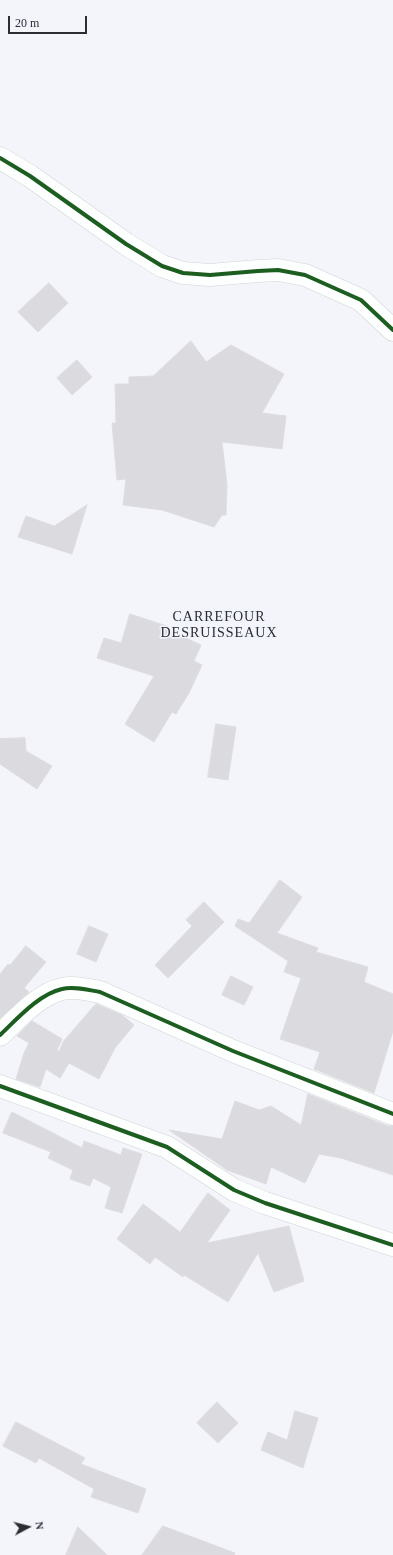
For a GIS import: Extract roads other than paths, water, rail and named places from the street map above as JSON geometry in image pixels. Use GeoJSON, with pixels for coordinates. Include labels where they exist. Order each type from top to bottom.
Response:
{"type":"FeatureCollection","features":[{"type":"Feature","properties":{"kind":"street"},"geometry":{"type":"LineString","coordinates":[[0,158],[30,176],[126,244],[162,266],[183,273],[210,275],[278,270],[305,275],[361,300],[393,330]]}},
{"type":"Feature","properties":{"kind":"street"},"geometry":{"type":"LineString","coordinates":[[0,1035],[28,1009],[48,995],[63,989],[81,989],[100,992],[233,1051],[393,1114]]}},
{"type":"Feature","properties":{"kind":"street"},"geometry":{"type":"LineString","coordinates":[[0,1086],[168,1147],[234,1190],[265,1203],[393,1244]]}},
{"type":"Feature","properties":{"kind":"district","name":"CARREFOUR DESRUISSEAUX"},"geometry":{"type":"Point","coordinates":[219,626]}}]}
